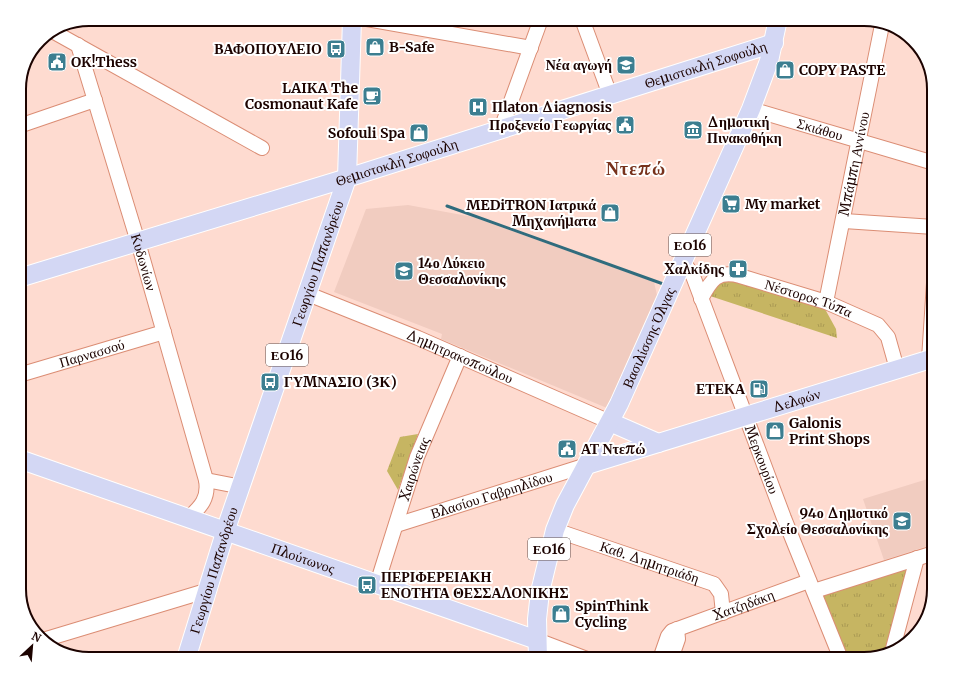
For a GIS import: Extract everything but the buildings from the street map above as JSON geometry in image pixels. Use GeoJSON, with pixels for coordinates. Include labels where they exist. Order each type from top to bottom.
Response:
{"type":"FeatureCollection","features":[{"type":"Feature","properties":{"kind":"main road","name":"Γεωργίου Παπανδρέου"},"geometry":{"type":"LineString","coordinates":[[188,652],[226,532],[347,178],[352,26]]}},
{"type":"Feature","properties":{"kind":"main road","name":"Βασιλίσσης Όλγας"},"geometry":{"type":"LineString","coordinates":[[538,652],[540,592],[555,530],[565,505],[610,422],[751,109],[764,77],[774,43],[777,26]]}},
{"type":"Feature","properties":{"kind":"main road","name":"Θεμιστοκλή Σοφούλη"},"geometry":{"type":"LineString","coordinates":[[26,276],[347,178],[774,43]]}},
{"type":"Feature","properties":{"kind":"main road","name":"Δελφών"},"geometry":{"type":"LineString","coordinates":[[587,465],[927,360]]}},
{"type":"Feature","properties":{"kind":"main road"},"geometry":{"type":"LineString","coordinates":[[610,422],[658,443]]}},
{"type":"Feature","properties":{"kind":"main road","name":"Πλούτωνος"},"geometry":{"type":"LineString","coordinates":[[26,461],[537,640]]}},
{"type":"Feature","properties":{"kind":"street"},"geometry":{"type":"LineString","coordinates":[[407,26],[531,48]]}},
{"type":"Feature","properties":{"kind":"street"},"geometry":{"type":"LineString","coordinates":[[501,129],[539,26]]}},
{"type":"Feature","properties":{"kind":"street"},"geometry":{"type":"LineString","coordinates":[[585,26],[610,95]]}},
{"type":"Feature","properties":{"kind":"street","name":"Μπάμπη Αννίνου"},"geometry":{"type":"LineString","coordinates":[[826,302],[844,221],[858,141],[881,28]]}},
{"type":"Feature","properties":{"kind":"street"},"geometry":{"type":"LineString","coordinates":[[57,34],[262,148]]}},
{"type":"Feature","properties":{"kind":"street","name":"Κυδωνίων"},"geometry":{"type":"LineString","coordinates":[[78,45],[138,242],[206,480],[206,494],[202,505],[188,518]]}},
{"type":"Feature","properties":{"kind":"street"},"geometry":{"type":"LineString","coordinates":[[26,124],[95,100]]}},
{"type":"Feature","properties":{"kind":"street","name":"Σκιάθου"},"geometry":{"type":"LineString","coordinates":[[751,109],[927,161]]}},
{"type":"Feature","properties":{"kind":"street"},"geometry":{"type":"LineString","coordinates":[[844,221],[927,227]]}},
{"type":"Feature","properties":{"kind":"street","name":"Μερκουρίου"},"geometry":{"type":"LineString","coordinates":[[683,261],[694,276],[701,299],[811,586],[838,652]]}},
{"type":"Feature","properties":{"kind":"street","name":"Νέστορος Τύπα"},"geometry":{"type":"LineString","coordinates":[[701,299],[716,277],[727,273],[826,302],[878,325],[888,337],[897,369]]}},
{"type":"Feature","properties":{"kind":"street","name":"Δημητρακοπούλου"},"geometry":{"type":"LineString","coordinates":[[308,294],[460,356],[610,422]]}},
{"type":"Feature","properties":{"kind":"street","name":"Παρνασσού"},"geometry":{"type":"LineString","coordinates":[[26,373],[164,332]]}},
{"type":"Feature","properties":{"kind":"street","name":"Χαιρώνειας"},"geometry":{"type":"LineString","coordinates":[[377,584],[417,457],[460,356]]}},
{"type":"Feature","properties":{"kind":"street","name":"Βλασίου Γαβριηλίδου"},"geometry":{"type":"LineString","coordinates":[[396,525],[587,465]]}},
{"type":"Feature","properties":{"kind":"street"},"geometry":{"type":"LineString","coordinates":[[206,480],[242,487]]}},
{"type":"Feature","properties":{"kind":"street","name":"Καθ. Δημητριάδη"},"geometry":{"type":"LineString","coordinates":[[555,530],[714,584],[722,594],[723,613]]}},
{"type":"Feature","properties":{"kind":"street","name":"Χατζηδάκη"},"geometry":{"type":"LineString","coordinates":[[677,629],[811,586],[927,555]]}},
{"type":"Feature","properties":{"kind":"street"},"geometry":{"type":"LineString","coordinates":[[894,645],[918,558]]}},
{"type":"Feature","properties":{"kind":"street"},"geometry":{"type":"LineString","coordinates":[[52,637],[208,590]]}},
{"type":"Feature","properties":{"kind":"street"},"geometry":{"type":"LineString","coordinates":[[663,652],[669,634],[677,629],[678,639],[673,652]]}},
{"type":"Feature","properties":{"kind":"street","name":"Πλούτωνος"},"geometry":{"type":"LineString","coordinates":[[537,640],[569,652]]}},
{"type":"Feature","properties":{"kind":"shaded area"},"geometry":{"type":"Polygon","coordinates":[[[408,205],[473,217],[654,282],[659,304],[607,408],[441,339],[442,334],[334,292],[366,209],[408,205]]]}},
{"type":"Feature","properties":{"kind":"shaded area","name":"94ο Δημοτικό Σχολείο Θεσσαλονίκης"},"geometry":{"type":"Polygon","coordinates":[[[927,479],[927,546],[884,560],[863,499],[927,479]]]}},
{"type":"Feature","properties":{"kind":"green space"},"geometry":{"type":"Polygon","coordinates":[[[723,277],[825,309],[836,329],[837,338],[707,295],[723,277]]]}},
{"type":"Feature","properties":{"kind":"green space"},"geometry":{"type":"Polygon","coordinates":[[[418,434],[398,490],[387,471],[400,437],[418,434]]]}},
{"type":"Feature","properties":{"kind":"green space"},"geometry":{"type":"Polygon","coordinates":[[[917,558],[894,645],[881,650],[864,652],[838,652],[814,591],[917,558]]]}},
{"type":"Feature","properties":{"kind":"waterway"},"geometry":{"type":"LineString","coordinates":[[447,206],[666,285]]}},
{"type":"Feature","properties":{"kind":"place","name":"B-Safe"},"geometry":{"type":"Point","coordinates":[375,47]}},
{"type":"Feature","properties":{"kind":"place","name":"ΒΑΦΟΠΟΥΛΕΙΟ"},"geometry":{"type":"Point","coordinates":[336,49]}},
{"type":"Feature","properties":{"kind":"place","name":"OK!Thess"},"geometry":{"type":"Point","coordinates":[57,62]}},
{"type":"Feature","properties":{"kind":"place","name":"Νέα αγωγή"},"geometry":{"type":"Point","coordinates":[626,65]}},
{"type":"Feature","properties":{"kind":"place","name":"COPY PASTE"},"geometry":{"type":"Point","coordinates":[785,70]}},
{"type":"Feature","properties":{"kind":"place","name":"LAIKA The Cosmonaut Kafe"},"geometry":{"type":"Point","coordinates":[372,96]}},
{"type":"Feature","properties":{"kind":"place","name":"Πlaton Δiagnosis"},"geometry":{"type":"Point","coordinates":[478,107]}},
{"type":"Feature","properties":{"kind":"place","name":"Προξενείο Γεωργίας"},"geometry":{"type":"Point","coordinates":[625,125]}},
{"type":"Feature","properties":{"kind":"place","name":"Δημοτική Πινακοθήκη"},"geometry":{"type":"Point","coordinates":[693,130]}},
{"type":"Feature","properties":{"kind":"place","name":"Sofouli Spa"},"geometry":{"type":"Point","coordinates":[419,133]}},
{"type":"Feature","properties":{"kind":"place","name":"My market"},"geometry":{"type":"Point","coordinates":[731,204]}},
{"type":"Feature","properties":{"kind":"place","name":"MEDiTRON Ιατρικά Μηχανήματα"},"geometry":{"type":"Point","coordinates":[610,213]}},
{"type":"Feature","properties":{"kind":"place","name":"Χαλκίδης"},"geometry":{"type":"Point","coordinates":[738,269]}},
{"type":"Feature","properties":{"kind":"place","name":"14ο Λύκειο Θεσσαλονίκης"},"geometry":{"type":"Point","coordinates":[404,271]}},
{"type":"Feature","properties":{"kind":"place","name":"ΓΥΜΝΑΣΙΟ (3Κ)"},"geometry":{"type":"Point","coordinates":[270,382]}},
{"type":"Feature","properties":{"kind":"place","name":"ΕΤΕΚΑ"},"geometry":{"type":"Point","coordinates":[759,389]}},
{"type":"Feature","properties":{"kind":"place","name":"Galonis Print Shops"},"geometry":{"type":"Point","coordinates":[775,431]}},
{"type":"Feature","properties":{"kind":"place","name":"ΑΤ Ντεπώ"},"geometry":{"type":"Point","coordinates":[567,449]}},
{"type":"Feature","properties":{"kind":"place","name":"94ο Δημοτικό Σχολείο Θεσσαλονίκης"},"geometry":{"type":"Point","coordinates":[902,521]}},
{"type":"Feature","properties":{"kind":"place","name":"ΠΕΡΙΦΕΡΕΙΑΚΗ ΕΝΟΤΗΤΑ ΘΕΣΣΑΛΟΝΙΚΗΣ"},"geometry":{"type":"Point","coordinates":[367,585]}},
{"type":"Feature","properties":{"kind":"place","name":"SpinThink Cycling"},"geometry":{"type":"Point","coordinates":[561,614]}},
{"type":"Feature","properties":{"kind":"district","name":"Ντεπώ"},"geometry":{"type":"Point","coordinates":[636,168]}}]}
